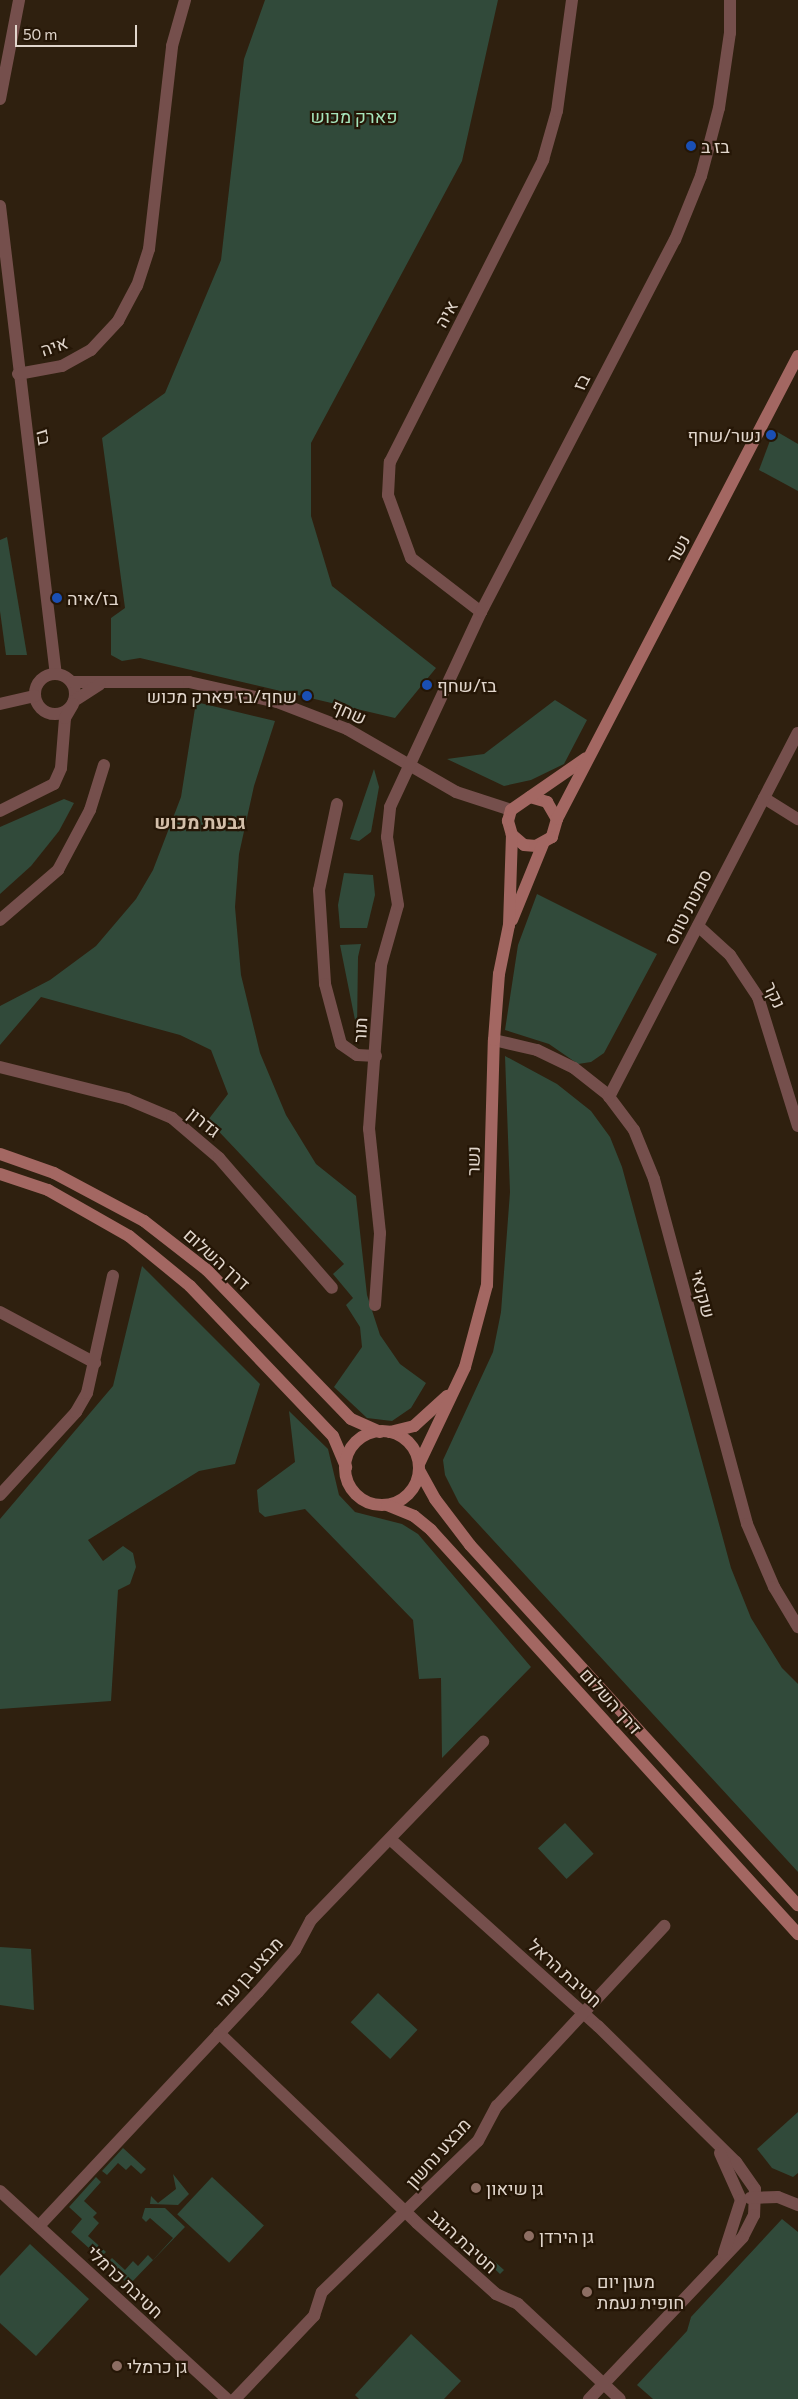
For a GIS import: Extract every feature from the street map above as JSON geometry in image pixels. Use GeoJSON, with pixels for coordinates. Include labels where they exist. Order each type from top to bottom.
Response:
{"type":"FeatureCollection","features":[{"type":"Feature","properties":{"kind":"street"},"geometry":{"type":"LineString","coordinates":[[0,99],[19,0]]}},
{"type":"Feature","properties":{"kind":"street","name":"איה"},"geometry":{"type":"LineString","coordinates":[[18,374],[62,366],[92,350],[118,321],[137,286],[149,250],[172,46],[184,0]]}},
{"type":"Feature","properties":{"kind":"street","name":"איה"},"geometry":{"type":"LineString","coordinates":[[481,612],[411,558],[388,495],[390,462],[543,160],[557,111],[572,0]]}},
{"type":"Feature","properties":{"kind":"street","name":"בז"},"geometry":{"type":"LineString","coordinates":[[408,763],[481,612],[675,240],[701,176],[719,108],[730,33],[730,0]]}},
{"type":"Feature","properties":{"kind":"street","name":"בז"},"geometry":{"type":"LineString","coordinates":[[0,206],[18,374],[56,673]]}},
{"type":"Feature","properties":{"kind":"street","name":"נשר"},"geometry":{"type":"LineString","coordinates":[[557,818],[587,757],[798,356]]}},
{"type":"Feature","properties":{"kind":"street"},"geometry":{"type":"LineString","coordinates":[[0,811],[54,784],[61,768],[62,743],[73,702],[72,682],[56,673],[41,679],[35,696]]}},
{"type":"Feature","properties":{"kind":"street","name":"שחף"},"geometry":{"type":"LineString","coordinates":[[72,682],[100,684],[151,679],[189,682],[277,702],[347,730],[456,792],[511,810]]}},
{"type":"Feature","properties":{"kind":"street","name":"שחף"},"geometry":{"type":"LineString","coordinates":[[73,702],[100,684]]}},
{"type":"Feature","properties":{"kind":"street"},"geometry":{"type":"LineString","coordinates":[[0,704],[35,696]]}},
{"type":"Feature","properties":{"kind":"street"},"geometry":{"type":"LineString","coordinates":[[35,696],[62,743]]}},
{"type":"Feature","properties":{"kind":"street"},"geometry":{"type":"LineString","coordinates":[[44,711],[58,714],[73,702]]}},
{"type":"Feature","properties":{"kind":"street","name":"סמטת טווס"},"geometry":{"type":"LineString","coordinates":[[609,1097],[798,733]]}},
{"type":"Feature","properties":{"kind":"street","name":"נשר"},"geometry":{"type":"LineString","coordinates":[[530,797],[587,757]]}},
{"type":"Feature","properties":{"kind":"street","name":"תור"},"geometry":{"type":"LineString","coordinates":[[375,1305],[380,1233],[369,1129],[376,1056],[381,965],[398,904],[387,822],[408,763]]}},
{"type":"Feature","properties":{"kind":"street"},"geometry":{"type":"LineString","coordinates":[[0,920],[58,870],[90,810],[104,765]]}},
{"type":"Feature","properties":{"kind":"street"},"geometry":{"type":"LineString","coordinates":[[530,797],[547,802],[557,818],[554,834],[543,844],[528,846],[512,835],[508,821],[511,810],[530,797]]}},
{"type":"Feature","properties":{"kind":"street"},"geometry":{"type":"LineString","coordinates":[[764,798],[798,819]]}},
{"type":"Feature","properties":{"kind":"street"},"geometry":{"type":"LineString","coordinates":[[337,804],[319,890],[325,984],[341,1044],[358,1055],[376,1056]]}},
{"type":"Feature","properties":{"kind":"street","name":"נשר"},"geometry":{"type":"LineString","coordinates":[[419,1467],[474,1340],[487,1285],[494,1040],[499,974],[509,925],[512,835]]}},
{"type":"Feature","properties":{"kind":"street","name":"נשר"},"geometry":{"type":"LineString","coordinates":[[509,925],[543,844]]}},
{"type":"Feature","properties":{"kind":"street","name":"נקר"},"geometry":{"type":"LineString","coordinates":[[698,926],[730,955],[758,997],[798,1126]]}},
{"type":"Feature","properties":{"kind":"street","name":"שקנאי"},"geometry":{"type":"LineString","coordinates":[[494,1040],[556,1058],[609,1097],[634,1130],[654,1179],[747,1524],[774,1587],[798,1627]]}},
{"type":"Feature","properties":{"kind":"street","name":"גדרון"},"geometry":{"type":"LineString","coordinates":[[0,1067],[127,1099],[172,1118],[219,1158],[332,1288]]}},
{"type":"Feature","properties":{"kind":"street","name":"דרך השלום"},"geometry":{"type":"LineString","coordinates":[[0,1154],[54,1173],[144,1221],[208,1270],[351,1418],[385,1432]]}},
{"type":"Feature","properties":{"kind":"street"},"geometry":{"type":"LineString","coordinates":[[0,1174],[48,1190],[129,1236],[190,1286],[333,1436],[356,1494],[370,1503],[387,1505],[408,1495],[419,1467],[409,1443],[385,1432],[357,1442],[346,1467]]}},
{"type":"Feature","properties":{"kind":"street"},"geometry":{"type":"LineString","coordinates":[[1,1493],[76,1412],[87,1393],[114,1276]]}},
{"type":"Feature","properties":{"kind":"street"},"geometry":{"type":"LineString","coordinates":[[0,1312],[95,1363]]}},
{"type":"Feature","properties":{"kind":"street","name":"נשר"},"geometry":{"type":"LineString","coordinates":[[385,1432],[414,1426],[451,1392]]}},
{"type":"Feature","properties":{"kind":"street","name":"דרך השלום"},"geometry":{"type":"LineString","coordinates":[[419,1467],[435,1499],[470,1544],[798,1905]]}},
{"type":"Feature","properties":{"kind":"street","name":"דרך השלום"},"geometry":{"type":"LineString","coordinates":[[387,1505],[414,1516],[431,1530],[798,1934]]}},
{"type":"Feature","properties":{"kind":"street","name":"מבצע בן עמי"},"geometry":{"type":"LineString","coordinates":[[39,2226],[295,1950],[311,1920],[483,1742]]}},
{"type":"Feature","properties":{"kind":"street","name":"חטיבת הראל"},"geometry":{"type":"LineString","coordinates":[[390,1839],[585,2015],[744,2171],[756,2197]]}},
{"type":"Feature","properties":{"kind":"street","name":"מבצע נחשון"},"geometry":{"type":"LineString","coordinates":[[235,2399],[314,2316],[322,2292],[393,2219],[405,2212],[478,2141],[497,2106],[585,2015],[664,1926]]}},
{"type":"Feature","properties":{"kind":"street","name":"חטיבת הנגב"},"geometry":{"type":"LineString","coordinates":[[218,2033],[405,2212],[496,2294],[518,2304],[620,2399]]}},
{"type":"Feature","properties":{"kind":"street","name":"חטיבת הראל"},"geometry":{"type":"LineString","coordinates":[[710,2139],[732,2173],[741,2200]]}},
{"type":"Feature","properties":{"kind":"street","name":"חטיבת כרמלי"},"geometry":{"type":"LineString","coordinates":[[0,2190],[227,2399]]}},
{"type":"Feature","properties":{"kind":"street"},"geometry":{"type":"LineString","coordinates":[[589,2399],[748,2230],[756,2197]]}},
{"type":"Feature","properties":{"kind":"street"},"geometry":{"type":"LineString","coordinates":[[722,2257],[738,2221],[741,2200],[756,2197],[778,2197],[798,2204]]}},
{"type":"Feature","properties":{"kind":"green space","name":"פארק מכוש"},"geometry":{"type":"Polygon","coordinates":[[[265,0],[498,0],[462,161],[311,443],[311,516],[332,586],[436,668],[395,718],[140,658],[122,661],[111,655],[111,618],[125,608],[102,438],[165,393],[221,260],[244,59],[265,0]]]}},
{"type":"Feature","properties":{"kind":"green space"},"geometry":{"type":"Polygon","coordinates":[[[774,430],[798,444],[798,491],[759,470],[774,430]]]}},
{"type":"Feature","properties":{"kind":"green space"},"geometry":{"type":"Polygon","coordinates":[[[7,537],[27,655],[6,655],[0,611],[0,540],[7,537]]]}},
{"type":"Feature","properties":{"kind":"green space"},"geometry":{"type":"Polygon","coordinates":[[[555,700],[587,720],[564,764],[531,780],[504,786],[447,759],[484,754],[555,700]]]}},
{"type":"Feature","properties":{"kind":"green space"},"geometry":{"type":"Polygon","coordinates":[[[196,702],[275,721],[254,786],[239,854],[235,907],[241,975],[260,1053],[286,1115],[316,1164],[356,1196],[367,1295],[380,1335],[400,1364],[426,1383],[411,1408],[392,1421],[367,1418],[334,1387],[362,1347],[360,1327],[346,1305],[353,1298],[333,1274],[344,1264],[208,1120],[228,1094],[211,1050],[180,1035],[41,997],[0,1045],[0,1006],[50,980],[96,946],[136,899],[153,870],[181,797],[196,702]]]}},
{"type":"Feature","properties":{"kind":"green space"},"geometry":{"type":"Polygon","coordinates":[[[374,769],[379,787],[371,832],[359,841],[350,839],[374,769]]]}},
{"type":"Feature","properties":{"kind":"green space"},"geometry":{"type":"Polygon","coordinates":[[[64,799],[74,803],[59,831],[31,866],[0,894],[0,827],[64,799]]]}},
{"type":"Feature","properties":{"kind":"green space"},"geometry":{"type":"Polygon","coordinates":[[[344,873],[373,875],[375,895],[367,928],[340,928],[338,905],[344,873]]]}},
{"type":"Feature","properties":{"kind":"green space"},"geometry":{"type":"Polygon","coordinates":[[[537,894],[657,954],[604,1053],[591,1062],[578,1064],[549,1044],[505,1030],[518,945],[537,894]]]}},
{"type":"Feature","properties":{"kind":"green space"},"geometry":{"type":"Polygon","coordinates":[[[361,944],[358,957],[357,1030],[340,945],[361,944]]]}},
{"type":"Feature","properties":{"kind":"green space"},"geometry":{"type":"Polygon","coordinates":[[[505,1056],[557,1084],[591,1111],[610,1137],[622,1167],[731,1568],[751,1618],[782,1668],[798,1684],[798,1872],[459,1503],[445,1475],[443,1460],[493,1352],[501,1312],[510,1192],[505,1056]]]}},
{"type":"Feature","properties":{"kind":"green space"},"geometry":{"type":"Polygon","coordinates":[[[142,1266],[260,1384],[235,1464],[199,1471],[88,1540],[103,1561],[123,1546],[133,1553],[136,1567],[130,1584],[118,1590],[111,1701],[0,1709],[0,1519],[113,1386],[142,1266]]]}},
{"type":"Feature","properties":{"kind":"green space"},"geometry":{"type":"Polygon","coordinates":[[[289,1411],[328,1449],[339,1495],[355,1512],[402,1524],[418,1534],[531,1667],[442,1758],[441,1678],[419,1679],[413,1620],[305,1509],[265,1517],[259,1512],[257,1490],[295,1462],[289,1411]]]}},
{"type":"Feature","properties":{"kind":"green space"},"geometry":{"type":"Polygon","coordinates":[[[565,1823],[594,1854],[567,1879],[538,1848],[565,1823]]]}},
{"type":"Feature","properties":{"kind":"green space"},"geometry":{"type":"Polygon","coordinates":[[[0,1947],[31,1949],[34,2010],[0,2005],[0,1947]]]}},
{"type":"Feature","properties":{"kind":"green space"},"geometry":{"type":"Polygon","coordinates":[[[378,1993],[417,2030],[390,2059],[351,2022],[378,1993]]]}},
{"type":"Feature","properties":{"kind":"green space"},"geometry":{"type":"Polygon","coordinates":[[[798,2112],[798,2173],[793,2177],[772,2168],[757,2149],[798,2112]]]}},
{"type":"Feature","properties":{"kind":"green space"},"geometry":{"type":"Polygon","coordinates":[[[123,2148],[146,2169],[141,2174],[131,2165],[126,2170],[118,2163],[107,2175],[102,2171],[123,2148]]]}},
{"type":"Feature","properties":{"kind":"green space"},"geometry":{"type":"Polygon","coordinates":[[[173,2174],[189,2194],[178,2205],[150,2204],[151,2196],[158,2203],[176,2189],[173,2174]]]}},
{"type":"Feature","properties":{"kind":"green space"},"geometry":{"type":"Polygon","coordinates":[[[96,2177],[101,2182],[84,2201],[97,2213],[93,2217],[99,2223],[88,2236],[106,2252],[100,2258],[71,2232],[82,2219],[69,2207],[96,2177]]]}},
{"type":"Feature","properties":{"kind":"green space"},"geometry":{"type":"Polygon","coordinates":[[[212,2177],[264,2225],[229,2263],[177,2214],[212,2177]]]}},
{"type":"Feature","properties":{"kind":"green space"},"geometry":{"type":"Polygon","coordinates":[[[145,2208],[165,2208],[185,2227],[129,2285],[106,2264],[112,2258],[125,2270],[133,2261],[138,2266],[148,2255],[153,2260],[173,2238],[150,2218],[146,2222],[142,2218],[145,2208]]]}},
{"type":"Feature","properties":{"kind":"green space"},"geometry":{"type":"Polygon","coordinates":[[[782,2219],[798,2232],[798,2399],[653,2399],[637,2385],[687,2331],[691,2317],[782,2219]]]}},
{"type":"Feature","properties":{"kind":"green space"},"geometry":{"type":"Polygon","coordinates":[[[30,2244],[89,2299],[36,2356],[0,2323],[0,2276],[30,2244]]]}},
{"type":"Feature","properties":{"kind":"green space"},"geometry":{"type":"Polygon","coordinates":[[[475,2244],[504,2270],[500,2274],[472,2247],[475,2244]]]}},
{"type":"Feature","properties":{"kind":"green space"},"geometry":{"type":"Polygon","coordinates":[[[411,2334],[461,2381],[444,2399],[359,2399],[355,2395],[411,2334]]]}},
{"type":"Feature","properties":{"kind":"place","name":"בז ב"},"geometry":{"type":"Point","coordinates":[691,146]}},
{"type":"Feature","properties":{"kind":"place","name":"נשר/שחף"},"geometry":{"type":"Point","coordinates":[771,435]}},
{"type":"Feature","properties":{"kind":"place","name":"בז/איה"},"geometry":{"type":"Point","coordinates":[57,598]}},
{"type":"Feature","properties":{"kind":"place","name":"בז/שחף"},"geometry":{"type":"Point","coordinates":[427,685]}},
{"type":"Feature","properties":{"kind":"place","name":"שחף/בז פארק מכוש"},"geometry":{"type":"Point","coordinates":[307,696]}},
{"type":"Feature","properties":{"kind":"place","name":"גן שיאון"},"geometry":{"type":"Point","coordinates":[476,2188]}},
{"type":"Feature","properties":{"kind":"place","name":"גן הירדן"},"geometry":{"type":"Point","coordinates":[529,2236]}},
{"type":"Feature","properties":{"kind":"place","name":"מעון יום חופית נעמת"},"geometry":{"type":"Point","coordinates":[587,2292]}},
{"type":"Feature","properties":{"kind":"place","name":"גן כרמלי"},"geometry":{"type":"Point","coordinates":[117,2366]}},
{"type":"Feature","properties":{"kind":"district","name":"גבעת מכוש"},"geometry":{"type":"Point","coordinates":[200,822]}}]}
